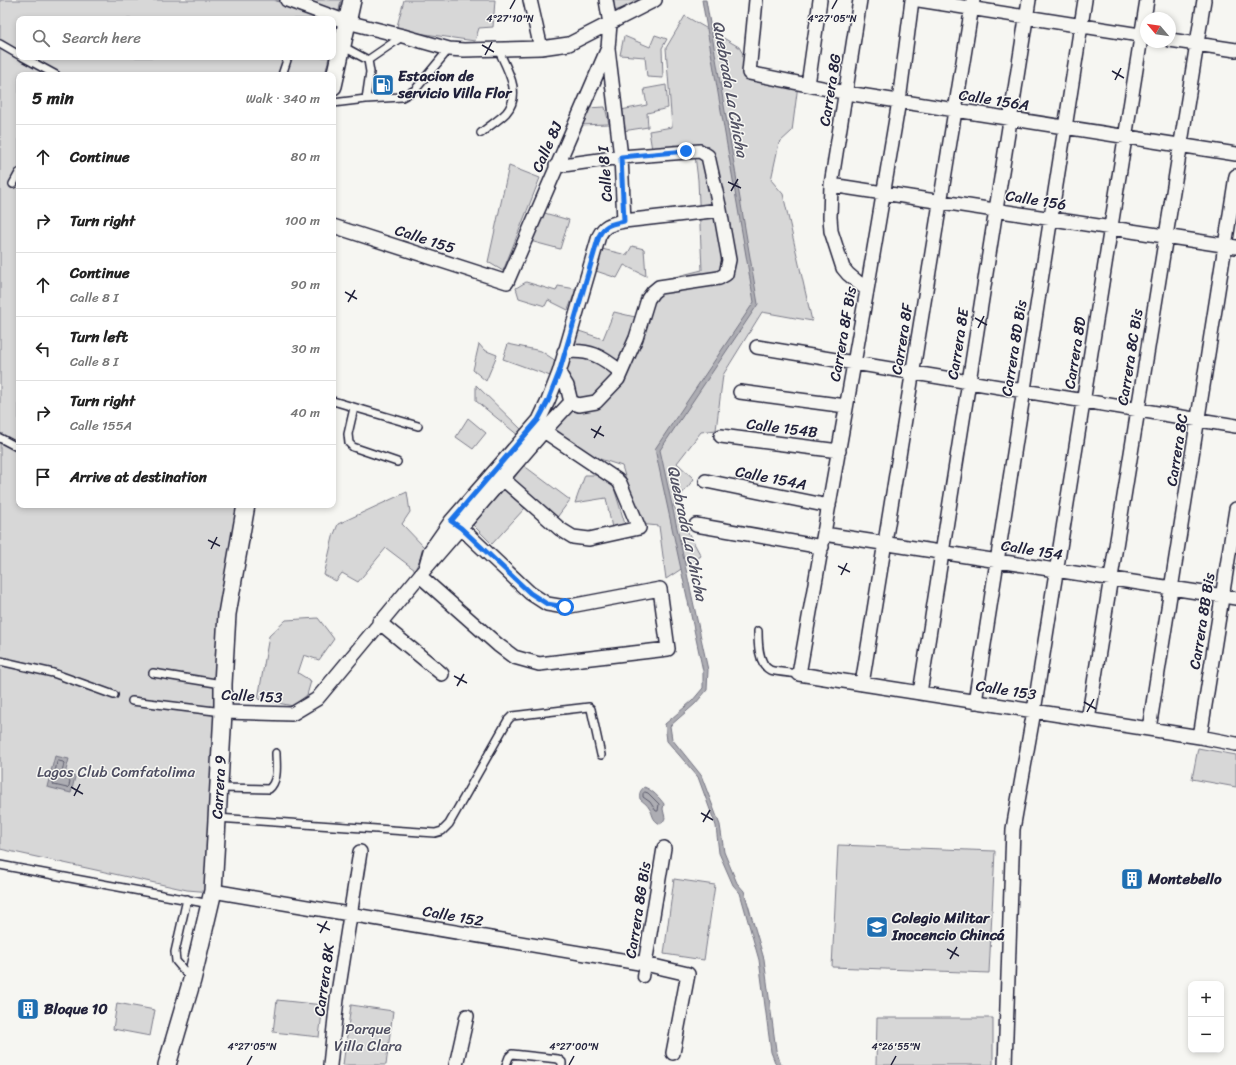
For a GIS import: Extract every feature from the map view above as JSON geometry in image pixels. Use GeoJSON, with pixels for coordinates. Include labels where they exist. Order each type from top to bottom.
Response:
{"type":"FeatureCollection","features":[{"type":"Feature","properties":{"kind":"street"},"geometry":{"type":"LineString","coordinates":[[287,0],[331,16]]}},
{"type":"Feature","properties":{"kind":"street"},"geometry":{"type":"LineString","coordinates":[[336,72],[352,0]]}},
{"type":"Feature","properties":{"kind":"street"},"geometry":{"type":"LineString","coordinates":[[530,0],[541,48]]}},
{"type":"Feature","properties":{"kind":"street","name":"Calle 8J"},"geometry":{"type":"LineString","coordinates":[[507,282],[608,48],[610,24],[606,0]]}},
{"type":"Feature","properties":{"kind":"street"},"geometry":{"type":"LineString","coordinates":[[336,18],[449,49],[541,48],[569,44],[656,0]]}},
{"type":"Feature","properties":{"kind":"street","name":"Calle 156A"},"geometry":{"type":"LineString","coordinates":[[756,0],[749,73],[847,93],[1236,154]]}},
{"type":"Feature","properties":{"kind":"street"},"geometry":{"type":"LineString","coordinates":[[808,85],[820,0]]}},
{"type":"Feature","properties":{"kind":"street","name":"Carrera 8G"},"geometry":{"type":"LineString","coordinates":[[860,0],[847,93],[831,185],[830,217],[831,231],[843,268],[867,290]]}},
{"type":"Feature","properties":{"kind":"street","name":"Carrera 8F Bis"},"geometry":{"type":"LineString","coordinates":[[799,674],[899,101],[912,0]]}},
{"type":"Feature","properties":{"kind":"street"},"geometry":{"type":"LineString","coordinates":[[919,0],[972,4],[1026,17],[1140,35]]}},
{"type":"Feature","properties":{"kind":"street","name":"Carrera 8E"},"geometry":{"type":"LineString","coordinates":[[920,693],[1029,0]]}},
{"type":"Feature","properties":{"kind":"street","name":"Carrera 8D Bis"},"geometry":{"type":"LineString","coordinates":[[975,702],[1085,0]]}},
{"type":"Feature","properties":{"kind":"street","name":"Carrera 8D"},"geometry":{"type":"LineString","coordinates":[[1146,12],[1147,0]]}},
{"type":"Feature","properties":{"kind":"street","name":"Carrera 8C Bis"},"geometry":{"type":"LineString","coordinates":[[1088,720],[1204,0]]}},
{"type":"Feature","properties":{"kind":"street","name":"Carrera 8F"},"geometry":{"type":"LineString","coordinates":[[862,684],[972,4]]}},
{"type":"Feature","properties":{"kind":"street"},"geometry":{"type":"LineString","coordinates":[[1176,41],[1236,50]]}},
{"type":"Feature","properties":{"kind":"street","name":"Calle 8 I"},"geometry":{"type":"LineString","coordinates":[[456,525],[538,420],[548,401],[559,373],[564,352],[602,229],[609,225],[624,221],[621,157],[608,48]]}},
{"type":"Feature","properties":{"kind":"street","name":"Carrera 8D"},"geometry":{"type":"LineString","coordinates":[[1005,1065],[1013,829],[1034,711],[1125,137],[1142,48]]}},
{"type":"Feature","properties":{"kind":"street"},"geometry":{"type":"LineString","coordinates":[[556,166],[621,157],[700,151],[708,156],[729,260],[726,274],[719,278],[659,287],[653,292],[648,299],[636,338],[618,379],[596,402],[580,405],[571,402]]}},
{"type":"Feature","properties":{"kind":"street","name":"Carrera 8C"},"geometry":{"type":"LineString","coordinates":[[1149,729],[1198,420],[1230,246],[1236,176]]}},
{"type":"Feature","properties":{"kind":"street","name":"Calle 156"},"geometry":{"type":"LineString","coordinates":[[831,185],[1230,246]]}},
{"type":"Feature","properties":{"kind":"street"},"geometry":{"type":"LineString","coordinates":[[624,221],[720,210]]}},
{"type":"Feature","properties":{"kind":"street","name":"Calle 155"},"geometry":{"type":"LineString","coordinates":[[336,227],[507,282]]}},
{"type":"Feature","properties":{"kind":"street"},"geometry":{"type":"LineString","coordinates":[[757,347],[1236,426]]}},
{"type":"Feature","properties":{"kind":"street"},"geometry":{"type":"LineString","coordinates":[[564,352],[578,350],[593,353],[608,361],[621,372]]}},
{"type":"Feature","properties":{"kind":"street"},"geometry":{"type":"LineString","coordinates":[[559,373],[567,386],[571,402]]}},
{"type":"Feature","properties":{"kind":"street"},"geometry":{"type":"LineString","coordinates":[[740,392],[846,406]]}},
{"type":"Feature","properties":{"kind":"street"},"geometry":{"type":"LineString","coordinates":[[422,573],[498,645],[514,657],[538,664],[668,649],[660,589],[565,607],[547,604],[530,593],[456,525],[503,479],[571,402]]}},
{"type":"Feature","properties":{"kind":"street"},"geometry":{"type":"LineString","coordinates":[[503,479],[560,529],[573,537],[589,539],[639,528],[620,483],[544,431]]}},
{"type":"Feature","properties":{"kind":"street","name":"Calle 154B"},"geometry":{"type":"LineString","coordinates":[[721,436],[839,451]]}},
{"type":"Feature","properties":{"kind":"street","name":"Calle 154A"},"geometry":{"type":"LineString","coordinates":[[706,481],[829,506]]}},
{"type":"Feature","properties":{"kind":"street","name":"Carrera 9"},"geometry":{"type":"LineString","coordinates":[[166,1065],[192,980],[211,897],[219,788],[227,614],[245,508]]}},
{"type":"Feature","properties":{"kind":"street","name":"Carrera 8B Bis"},"geometry":{"type":"LineString","coordinates":[[1200,737],[1236,509]]}},
{"type":"Feature","properties":{"kind":"street","name":"Calle 153"},"geometry":{"type":"LineString","coordinates":[[223,712],[292,714],[317,699],[379,622],[422,573],[456,525]]}},
{"type":"Feature","properties":{"kind":"street","name":"Calle 154"},"geometry":{"type":"LineString","coordinates":[[696,525],[823,541],[884,544],[1236,598]]}},
{"type":"Feature","properties":{"kind":"street"},"geometry":{"type":"LineString","coordinates":[[379,622],[442,674]]}},
{"type":"Feature","properties":{"kind":"street","name":"Calle 153"},"geometry":{"type":"LineString","coordinates":[[799,674],[1200,737],[1236,744]]}},
{"type":"Feature","properties":{"kind":"street","name":"Carrera 8G Bis"},"geometry":{"type":"LineString","coordinates":[[644,971],[664,848]]}},
{"type":"Feature","properties":{"kind":"street","name":"Carrera 8K"},"geometry":{"type":"LineString","coordinates":[[330,1065],[337,999],[360,852]]}},
{"type":"Feature","properties":{"kind":"street","name":"Calle 152"},"geometry":{"type":"LineString","coordinates":[[211,897],[350,914],[644,971],[688,974],[672,1053]]}},
{"type":"Feature","properties":{"kind":"street"},"geometry":{"type":"LineString","coordinates":[[456,1065],[467,1016]]}},
{"type":"Feature","properties":{"kind":"lane"},"geometry":{"type":"LineString","coordinates":[[368,60],[403,36]]}},
{"type":"Feature","properties":{"kind":"lane"},"geometry":{"type":"LineString","coordinates":[[0,44],[16,53]]}},
{"type":"Feature","properties":{"kind":"lane"},"geometry":{"type":"LineString","coordinates":[[341,46],[368,60]]}},
{"type":"Feature","properties":{"kind":"lane"},"geometry":{"type":"LineString","coordinates":[[336,103],[402,97],[415,90],[449,49]]}},
{"type":"Feature","properties":{"kind":"lane"},"geometry":{"type":"LineString","coordinates":[[481,133],[506,113],[513,103],[514,92],[510,75],[498,49]]}},
{"type":"Feature","properties":{"kind":"lane"},"geometry":{"type":"LineString","coordinates":[[28,60],[50,72]]}},
{"type":"Feature","properties":{"kind":"lane"},"geometry":{"type":"LineString","coordinates":[[283,72],[287,60]]}},
{"type":"Feature","properties":{"kind":"lane"},"geometry":{"type":"LineString","coordinates":[[366,99],[370,72],[368,60]]}},
{"type":"Feature","properties":{"kind":"lane"},"geometry":{"type":"LineString","coordinates":[[13,184],[16,178]]}},
{"type":"Feature","properties":{"kind":"lane"},"geometry":{"type":"LineString","coordinates":[[336,402],[418,426]]}},
{"type":"Feature","properties":{"kind":"lane"},"geometry":{"type":"LineString","coordinates":[[354,408],[348,434],[349,443],[353,447],[397,462]]}},
{"type":"Feature","properties":{"kind":"lane"},"geometry":{"type":"LineString","coordinates":[[0,438],[16,446]]}},
{"type":"Feature","properties":{"kind":"lane","name":"Calle 153"},"geometry":{"type":"LineString","coordinates":[[758,631],[758,647],[766,666],[770,670],[799,674]]}},
{"type":"Feature","properties":{"kind":"lane"},"geometry":{"type":"LineString","coordinates":[[0,661],[53,673],[114,696]]}},
{"type":"Feature","properties":{"kind":"lane"},"geometry":{"type":"LineString","coordinates":[[153,673],[223,684]]}},
{"type":"Feature","properties":{"kind":"lane","name":"Calle 153"},"geometry":{"type":"LineString","coordinates":[[132,701],[223,712]]}},
{"type":"Feature","properties":{"kind":"lane"},"geometry":{"type":"LineString","coordinates":[[217,818],[435,833],[442,831],[449,824],[508,720],[512,716],[589,707],[591,709],[601,755]]}},
{"type":"Feature","properties":{"kind":"lane"},"geometry":{"type":"LineString","coordinates":[[219,788],[269,789],[275,780],[276,753]]}},
{"type":"Feature","properties":{"kind":"lane"},"geometry":{"type":"LineString","coordinates":[[0,865],[187,899],[211,897]]}},
{"type":"Feature","properties":{"kind":"lane"},"geometry":{"type":"LineString","coordinates":[[187,899],[175,952],[176,961],[192,980]]}},
{"type":"Feature","properties":{"kind":"lane"},"geometry":{"type":"LineString","coordinates":[[506,1065],[512,1054],[558,1059],[562,1062],[562,1065]]}},
{"type":"Feature","properties":{"kind":"green space","name":"Lagos Club Comfatolima"},"geometry":{"type":"Polygon","coordinates":[[[0,0],[274,0],[289,6],[276,0],[341,0],[336,26],[336,16],[16,16],[16,60],[328,60],[326,72],[16,72],[16,508],[243,508],[213,687],[221,687],[212,892],[187,890],[0,849],[0,0]]]}},
{"type":"Feature","properties":{"kind":"green space"},"geometry":{"type":"Polygon","coordinates":[[[404,0],[495,0],[493,27],[479,28],[475,41],[396,30],[404,0]]]}},
{"type":"Feature","properties":{"kind":"green space"},"geometry":{"type":"Polygon","coordinates":[[[612,0],[650,0],[614,11],[612,0]]]}},
{"type":"Feature","properties":{"kind":"green space"},"geometry":{"type":"Polygon","coordinates":[[[685,16],[739,47],[757,79],[798,85],[792,131],[779,143],[771,180],[783,194],[812,321],[762,312],[723,375],[716,430],[701,432],[677,463],[694,479],[673,505],[701,556],[666,579],[659,526],[639,524],[622,466],[575,451],[553,427],[574,395],[567,367],[576,330],[603,339],[614,312],[635,317],[658,281],[702,270],[698,180],[694,147],[673,145],[673,148],[652,150],[649,131],[672,127],[666,48],[685,16]]]}},
{"type":"Feature","properties":{"kind":"green space"},"geometry":{"type":"Polygon","coordinates":[[[655,35],[667,39],[662,48],[663,78],[647,77],[645,57],[620,55],[624,36],[650,47],[655,35]]]}},
{"type":"Feature","properties":{"kind":"green space"},"geometry":{"type":"Polygon","coordinates":[[[666,85],[668,108],[647,113],[648,127],[623,131],[621,110],[647,105],[644,89],[666,85]]]}},
{"type":"Feature","properties":{"kind":"green space"},"geometry":{"type":"Polygon","coordinates":[[[605,107],[609,124],[578,125],[586,108],[605,107]]]}},
{"type":"Feature","properties":{"kind":"green space"},"geometry":{"type":"Polygon","coordinates":[[[509,166],[540,178],[503,271],[488,262],[509,166]]]}},
{"type":"Feature","properties":{"kind":"green space"},"geometry":{"type":"Polygon","coordinates":[[[541,212],[569,220],[560,249],[530,241],[541,212]]]}},
{"type":"Feature","properties":{"kind":"green space"},"geometry":{"type":"Polygon","coordinates":[[[632,246],[644,249],[646,276],[624,265],[617,278],[596,271],[602,249],[627,255],[632,246]]]}},
{"type":"Feature","properties":{"kind":"green space"},"geometry":{"type":"Polygon","coordinates":[[[526,282],[556,291],[558,286],[576,289],[568,310],[548,300],[545,306],[519,298],[516,288],[526,282]]]}},
{"type":"Feature","properties":{"kind":"green space"},"geometry":{"type":"Polygon","coordinates":[[[479,344],[484,350],[497,355],[486,381],[473,370],[479,344]]]}},
{"type":"Feature","properties":{"kind":"green space"},"geometry":{"type":"Polygon","coordinates":[[[508,344],[541,351],[556,361],[553,377],[503,359],[508,344]]]}},
{"type":"Feature","properties":{"kind":"green space"},"geometry":{"type":"Polygon","coordinates":[[[476,385],[523,431],[519,436],[476,401],[476,385]]]}},
{"type":"Feature","properties":{"kind":"green space"},"geometry":{"type":"Polygon","coordinates":[[[468,418],[486,433],[473,449],[456,437],[468,418]]]}},
{"type":"Feature","properties":{"kind":"green space"},"geometry":{"type":"Polygon","coordinates":[[[523,465],[570,500],[555,520],[513,480],[523,465]]]}},
{"type":"Feature","properties":{"kind":"green space"},"geometry":{"type":"Polygon","coordinates":[[[585,475],[610,475],[625,524],[612,528],[606,498],[575,503],[585,475]]]}},
{"type":"Feature","properties":{"kind":"green space"},"geometry":{"type":"Polygon","coordinates":[[[503,489],[525,508],[492,544],[473,525],[503,489]]]}},
{"type":"Feature","properties":{"kind":"green space"},"geometry":{"type":"Polygon","coordinates":[[[407,492],[410,512],[402,524],[425,548],[415,570],[386,548],[358,582],[342,573],[336,581],[324,575],[333,537],[338,524],[407,492]]]}},
{"type":"Feature","properties":{"kind":"green space"},"geometry":{"type":"Polygon","coordinates":[[[318,618],[334,639],[319,660],[304,655],[298,673],[311,681],[307,695],[293,706],[258,699],[269,636],[286,620],[318,618]]]}},
{"type":"Feature","properties":{"kind":"green space"},"geometry":{"type":"Polygon","coordinates":[[[1198,748],[1236,755],[1236,787],[1192,779],[1198,748]]]}},
{"type":"Feature","properties":{"kind":"green space"},"geometry":{"type":"Polygon","coordinates":[[[838,845],[995,851],[989,973],[832,967],[838,845]]]}},
{"type":"Feature","properties":{"kind":"green space"},"geometry":{"type":"Polygon","coordinates":[[[674,879],[715,885],[704,960],[664,954],[674,879]]]}},
{"type":"Feature","properties":{"kind":"green space"},"geometry":{"type":"Polygon","coordinates":[[[277,1000],[323,1005],[319,1037],[273,1032],[277,1000]]]}},
{"type":"Feature","properties":{"kind":"green space"},"geometry":{"type":"Polygon","coordinates":[[[117,1003],[155,1010],[150,1036],[113,1029],[117,1003]]]}},
{"type":"Feature","properties":{"kind":"green space","name":"Parque Villa Clara"},"geometry":{"type":"Polygon","coordinates":[[[351,1005],[393,1011],[386,1065],[343,1065],[351,1005]]]}},
{"type":"Feature","properties":{"kind":"green space"},"geometry":{"type":"Polygon","coordinates":[[[877,1018],[993,1018],[993,1065],[876,1065],[877,1018]]]}},
{"type":"Feature","properties":{"kind":"water"},"geometry":{"type":"Polygon","coordinates":[[[702,0],[706,0],[758,304],[660,450],[708,670],[707,690],[695,704],[670,726],[672,739],[701,775],[720,825],[724,852],[737,883],[744,891],[764,959],[776,1050],[781,1065],[776,1065],[771,1052],[759,960],[740,893],[733,885],[719,853],[716,826],[698,777],[667,741],[665,724],[692,701],[703,688],[703,671],[655,449],[754,302],[702,0]]]}},
{"type":"Feature","properties":{"kind":"water"},"geometry":{"type":"Polygon","coordinates":[[[55,756],[69,759],[65,774],[75,777],[71,793],[47,787],[55,756]]]}},
{"type":"Feature","properties":{"kind":"water"},"geometry":{"type":"Polygon","coordinates":[[[644,787],[655,794],[664,804],[663,809],[665,818],[660,824],[654,819],[651,810],[647,805],[640,799],[640,792],[644,787]]]}},
{"type":"Feature","properties":{"kind":"place","name":"Estacion de servicio Villa Flor"},"geometry":{"type":"Point","coordinates":[383,85]}},
{"type":"Feature","properties":{"kind":"place","name":"Montebello"},"geometry":{"type":"Point","coordinates":[1132,879]}},
{"type":"Feature","properties":{"kind":"place","name":"Colegio Militar Inocencio Chincá"},"geometry":{"type":"Point","coordinates":[877,927]}},
{"type":"Feature","properties":{"kind":"place","name":"Bloque 10"},"geometry":{"type":"Point","coordinates":[28,1009]}},
{"type":"Feature","properties":{"kind":"route"},"geometry":{"type":"LineString","coordinates":[[565,607],[547,604],[530,593],[461,528],[451,521],[538,420],[548,401],[559,373],[599,236],[602,229],[609,225],[624,221],[621,157],[686,151]]}},
{"type":"Feature","properties":{"kind":"water label","name":"Quebrada La Chicha"},"geometry":{"type":"Point","coordinates":[731,89]}},
{"type":"Feature","properties":{"kind":"water label","name":"Quebrada La Chicha"},"geometry":{"type":"Point","coordinates":[688,533]}}]}
